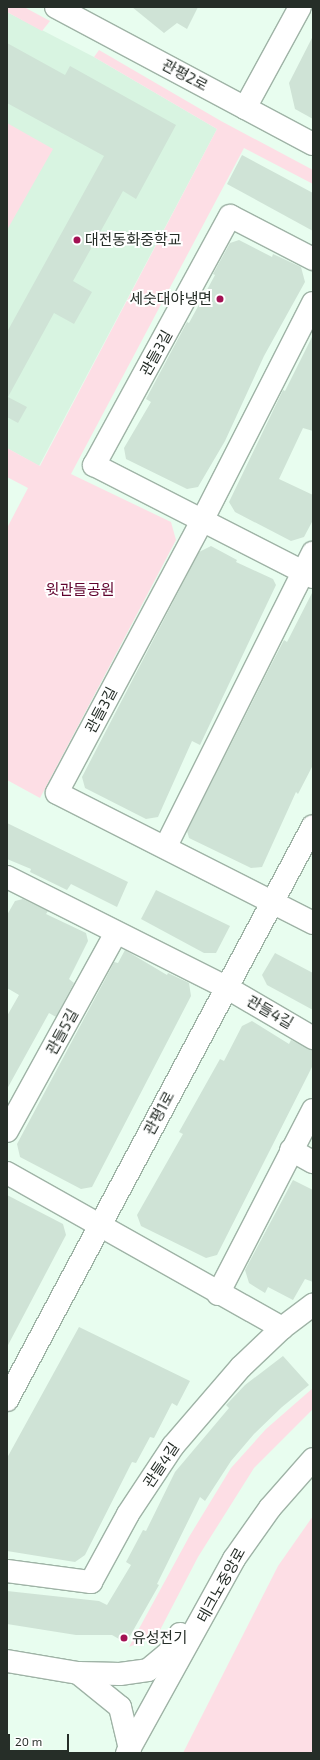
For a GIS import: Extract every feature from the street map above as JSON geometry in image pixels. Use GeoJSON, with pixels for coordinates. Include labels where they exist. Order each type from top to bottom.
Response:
{"type":"FeatureCollection","features":[{"type":"Feature","properties":{"kind":"street","name":"관평2로"},"geometry":{"type":"LineString","coordinates":[[56,7],[313,144]]}},
{"type":"Feature","properties":{"kind":"street"},"geometry":{"type":"LineString","coordinates":[[245,108],[300,7]]}},
{"type":"Feature","properties":{"kind":"street","name":"관들3길"},"geometry":{"type":"LineString","coordinates":[[202,521],[94,465],[230,216],[313,259]]}},
{"type":"Feature","properties":{"kind":"street","name":"관들3길"},"geometry":{"type":"LineString","coordinates":[[313,303],[202,521],[57,793],[166,846],[313,923]]}},
{"type":"Feature","properties":{"kind":"street"},"geometry":{"type":"LineString","coordinates":[[202,521],[308,575]]}},
{"type":"Feature","properties":{"kind":"street"},"geometry":{"type":"LineString","coordinates":[[166,846],[308,575],[313,553]]}},
{"type":"Feature","properties":{"kind":"street","name":"관평1로"},"geometry":{"type":"LineString","coordinates":[[7,1400],[98,1226],[226,987],[274,902],[313,826]]}},
{"type":"Feature","properties":{"kind":"street"},"geometry":{"type":"LineString","coordinates":[[8,880],[226,987]]}},
{"type":"Feature","properties":{"kind":"street","name":"관들5길"},"geometry":{"type":"LineString","coordinates":[[7,1131],[116,933]]}},
{"type":"Feature","properties":{"kind":"street","name":"관들4길"},"geometry":{"type":"LineString","coordinates":[[226,987],[313,1038]]}},
{"type":"Feature","properties":{"kind":"street"},"geometry":{"type":"LineString","coordinates":[[218,1294],[313,1110]]}},
{"type":"Feature","properties":{"kind":"street"},"geometry":{"type":"LineString","coordinates":[[291,1150],[313,1162]]}},
{"type":"Feature","properties":{"kind":"street"},"geometry":{"type":"LineString","coordinates":[[7,1173],[218,1294],[282,1328]]}},
{"type":"Feature","properties":{"kind":"street","name":"관들4길"},"geometry":{"type":"LineString","coordinates":[[7,1571],[90,1582],[128,1514],[173,1446],[241,1367],[282,1328],[313,1305]]}},
{"type":"Feature","properties":{"kind":"street","name":"테크노중앙로"},"geometry":{"type":"LineString","coordinates":[[129,1751],[135,1723],[200,1622],[234,1559],[270,1508],[313,1459]]}},
{"type":"Feature","properties":{"kind":"street"},"geometry":{"type":"LineString","coordinates":[[7,1661],[78,1674],[120,1674],[148,1670],[172,1650],[185,1626],[200,1622]]}},
{"type":"Feature","properties":{"kind":"street"},"geometry":{"type":"LineString","coordinates":[[78,1674],[120,1707],[135,1723]]}},
{"type":"Feature","properties":{"kind":"shaded area"},"geometry":{"type":"Polygon","coordinates":[[[7,12],[94,57],[217,129],[39,466],[7,448],[7,12]]]}},
{"type":"Feature","properties":{"kind":"green space"},"geometry":{"type":"Polygon","coordinates":[[[7,7],[24,7],[50,21],[42,31],[7,12],[7,7]]]}},
{"type":"Feature","properties":{"kind":"green space","name":"윗관들공원"},"geometry":{"type":"Polygon","coordinates":[[[99,50],[221,121],[313,170],[313,184],[244,148],[71,474],[171,522],[176,540],[40,798],[7,780],[7,528],[28,488],[7,477],[7,448],[40,466],[217,129],[94,57],[99,50]]]}},
{"type":"Feature","properties":{"kind":"green space"},"geometry":{"type":"Polygon","coordinates":[[[7,123],[53,149],[7,230],[7,123]]]}},
{"type":"Feature","properties":{"kind":"green space"},"geometry":{"type":"Polygon","coordinates":[[[313,1388],[313,1409],[254,1468],[198,1557],[158,1634],[129,1647],[189,1537],[231,1468],[266,1429],[313,1388]]]}},
{"type":"Feature","properties":{"kind":"green space"},"geometry":{"type":"Polygon","coordinates":[[[313,1516],[313,1753],[183,1753],[278,1566],[313,1516]]]}},
{"type":"Feature","properties":{"kind":"building"},"geometry":{"type":"Polygon","coordinates":[[[132,7],[198,7],[187,29],[177,23],[164,33],[132,7]]]}},
{"type":"Feature","properties":{"kind":"building"},"geometry":{"type":"Polygon","coordinates":[[[313,36],[313,119],[295,109],[289,83],[313,36]]]}},
{"type":"Feature","properties":{"kind":"building","name":"대전동화중학교"},"geometry":{"type":"Polygon","coordinates":[[[7,43],[65,75],[70,66],[176,125],[136,199],[123,191],[73,281],[92,292],[74,324],[54,313],[8,397],[27,407],[18,423],[7,417],[7,332],[104,156],[7,103],[7,43]]]}},
{"type":"Feature","properties":{"kind":"building"},"geometry":{"type":"Polygon","coordinates":[[[242,155],[313,193],[313,231],[227,184],[242,155]]]}},
{"type":"Feature","properties":{"kind":"building"},"geometry":{"type":"Polygon","coordinates":[[[239,240],[272,257],[273,254],[301,267],[305,282],[264,356],[225,441],[198,487],[187,489],[126,459],[124,448],[151,402],[146,399],[187,322],[189,323],[215,275],[213,274],[230,243],[239,240]]]}},
{"type":"Feature","properties":{"kind":"building"},"geometry":{"type":"Polygon","coordinates":[[[313,335],[313,431],[303,428],[279,479],[313,495],[313,520],[304,537],[291,541],[235,512],[229,502],[283,390],[285,391],[313,335]]]}},
{"type":"Feature","properties":{"kind":"building"},"geometry":{"type":"Polygon","coordinates":[[[211,546],[237,560],[236,562],[273,579],[276,585],[200,745],[192,741],[158,817],[146,819],[85,788],[82,777],[199,552],[211,546]]]}},
{"type":"Feature","properties":{"kind":"building"},"geometry":{"type":"Polygon","coordinates":[[[313,591],[313,765],[298,794],[296,792],[262,867],[251,868],[189,838],[187,831],[284,640],[287,642],[313,591]]]}},
{"type":"Feature","properties":{"kind":"building"},"geometry":{"type":"Polygon","coordinates":[[[7,823],[128,882],[117,907],[71,884],[67,890],[30,872],[31,869],[7,859],[7,823]]]}},
{"type":"Feature","properties":{"kind":"building"},"geometry":{"type":"Polygon","coordinates":[[[156,890],[230,926],[216,953],[204,953],[141,919],[156,890]]]}},
{"type":"Feature","properties":{"kind":"building"},"geometry":{"type":"Polygon","coordinates":[[[23,899],[48,911],[46,914],[86,933],[88,941],[69,979],[74,983],[56,1017],[49,1013],[7,1089],[7,1016],[19,995],[7,988],[7,915],[15,901],[23,899]]]}},
{"type":"Feature","properties":{"kind":"building"},"geometry":{"type":"Polygon","coordinates":[[[125,950],[167,975],[168,973],[189,983],[191,996],[92,1187],[81,1189],[20,1157],[17,1144],[114,962],[118,963],[125,950]]]}},
{"type":"Feature","properties":{"kind":"building"},"geometry":{"type":"Polygon","coordinates":[[[275,953],[313,973],[313,1010],[267,985],[262,975],[275,953]]]}},
{"type":"Feature","properties":{"kind":"building"},"geometry":{"type":"Polygon","coordinates":[[[252,1021],[289,1044],[291,1040],[313,1050],[313,1065],[217,1255],[206,1258],[141,1226],[137,1215],[183,1134],[179,1132],[220,1059],[224,1061],[242,1026],[252,1021]]]}},
{"type":"Feature","properties":{"kind":"building"},"geometry":{"type":"Polygon","coordinates":[[[293,1180],[313,1190],[313,1282],[305,1279],[293,1300],[268,1287],[265,1293],[249,1283],[245,1270],[293,1180]]]}},
{"type":"Feature","properties":{"kind":"building"},"geometry":{"type":"Polygon","coordinates":[[[7,1195],[63,1224],[66,1235],[7,1347],[7,1195]]]}},
{"type":"Feature","properties":{"kind":"building"},"geometry":{"type":"Polygon","coordinates":[[[79,1327],[190,1381],[177,1406],[172,1403],[154,1438],[150,1437],[136,1463],[132,1462],[85,1555],[75,1562],[7,1551],[7,1458],[79,1327]]]}},
{"type":"Feature","properties":{"kind":"building"},"geometry":{"type":"Polygon","coordinates":[[[283,1356],[309,1385],[282,1407],[254,1434],[231,1461],[205,1501],[200,1497],[157,1584],[159,1585],[126,1643],[112,1635],[76,1635],[7,1624],[7,1591],[99,1601],[107,1605],[131,1565],[126,1562],[143,1530],[146,1531],[175,1472],[229,1408],[226,1405],[245,1385],[283,1356]]]}},
{"type":"Feature","properties":{"kind":"place","name":"대전동화중학교"},"geometry":{"type":"Point","coordinates":[77,240]}},
{"type":"Feature","properties":{"kind":"place","name":"세숫대야냉면"},"geometry":{"type":"Point","coordinates":[220,299]}},
{"type":"Feature","properties":{"kind":"place","name":"유성전기"},"geometry":{"type":"Point","coordinates":[124,1638]}}]}
